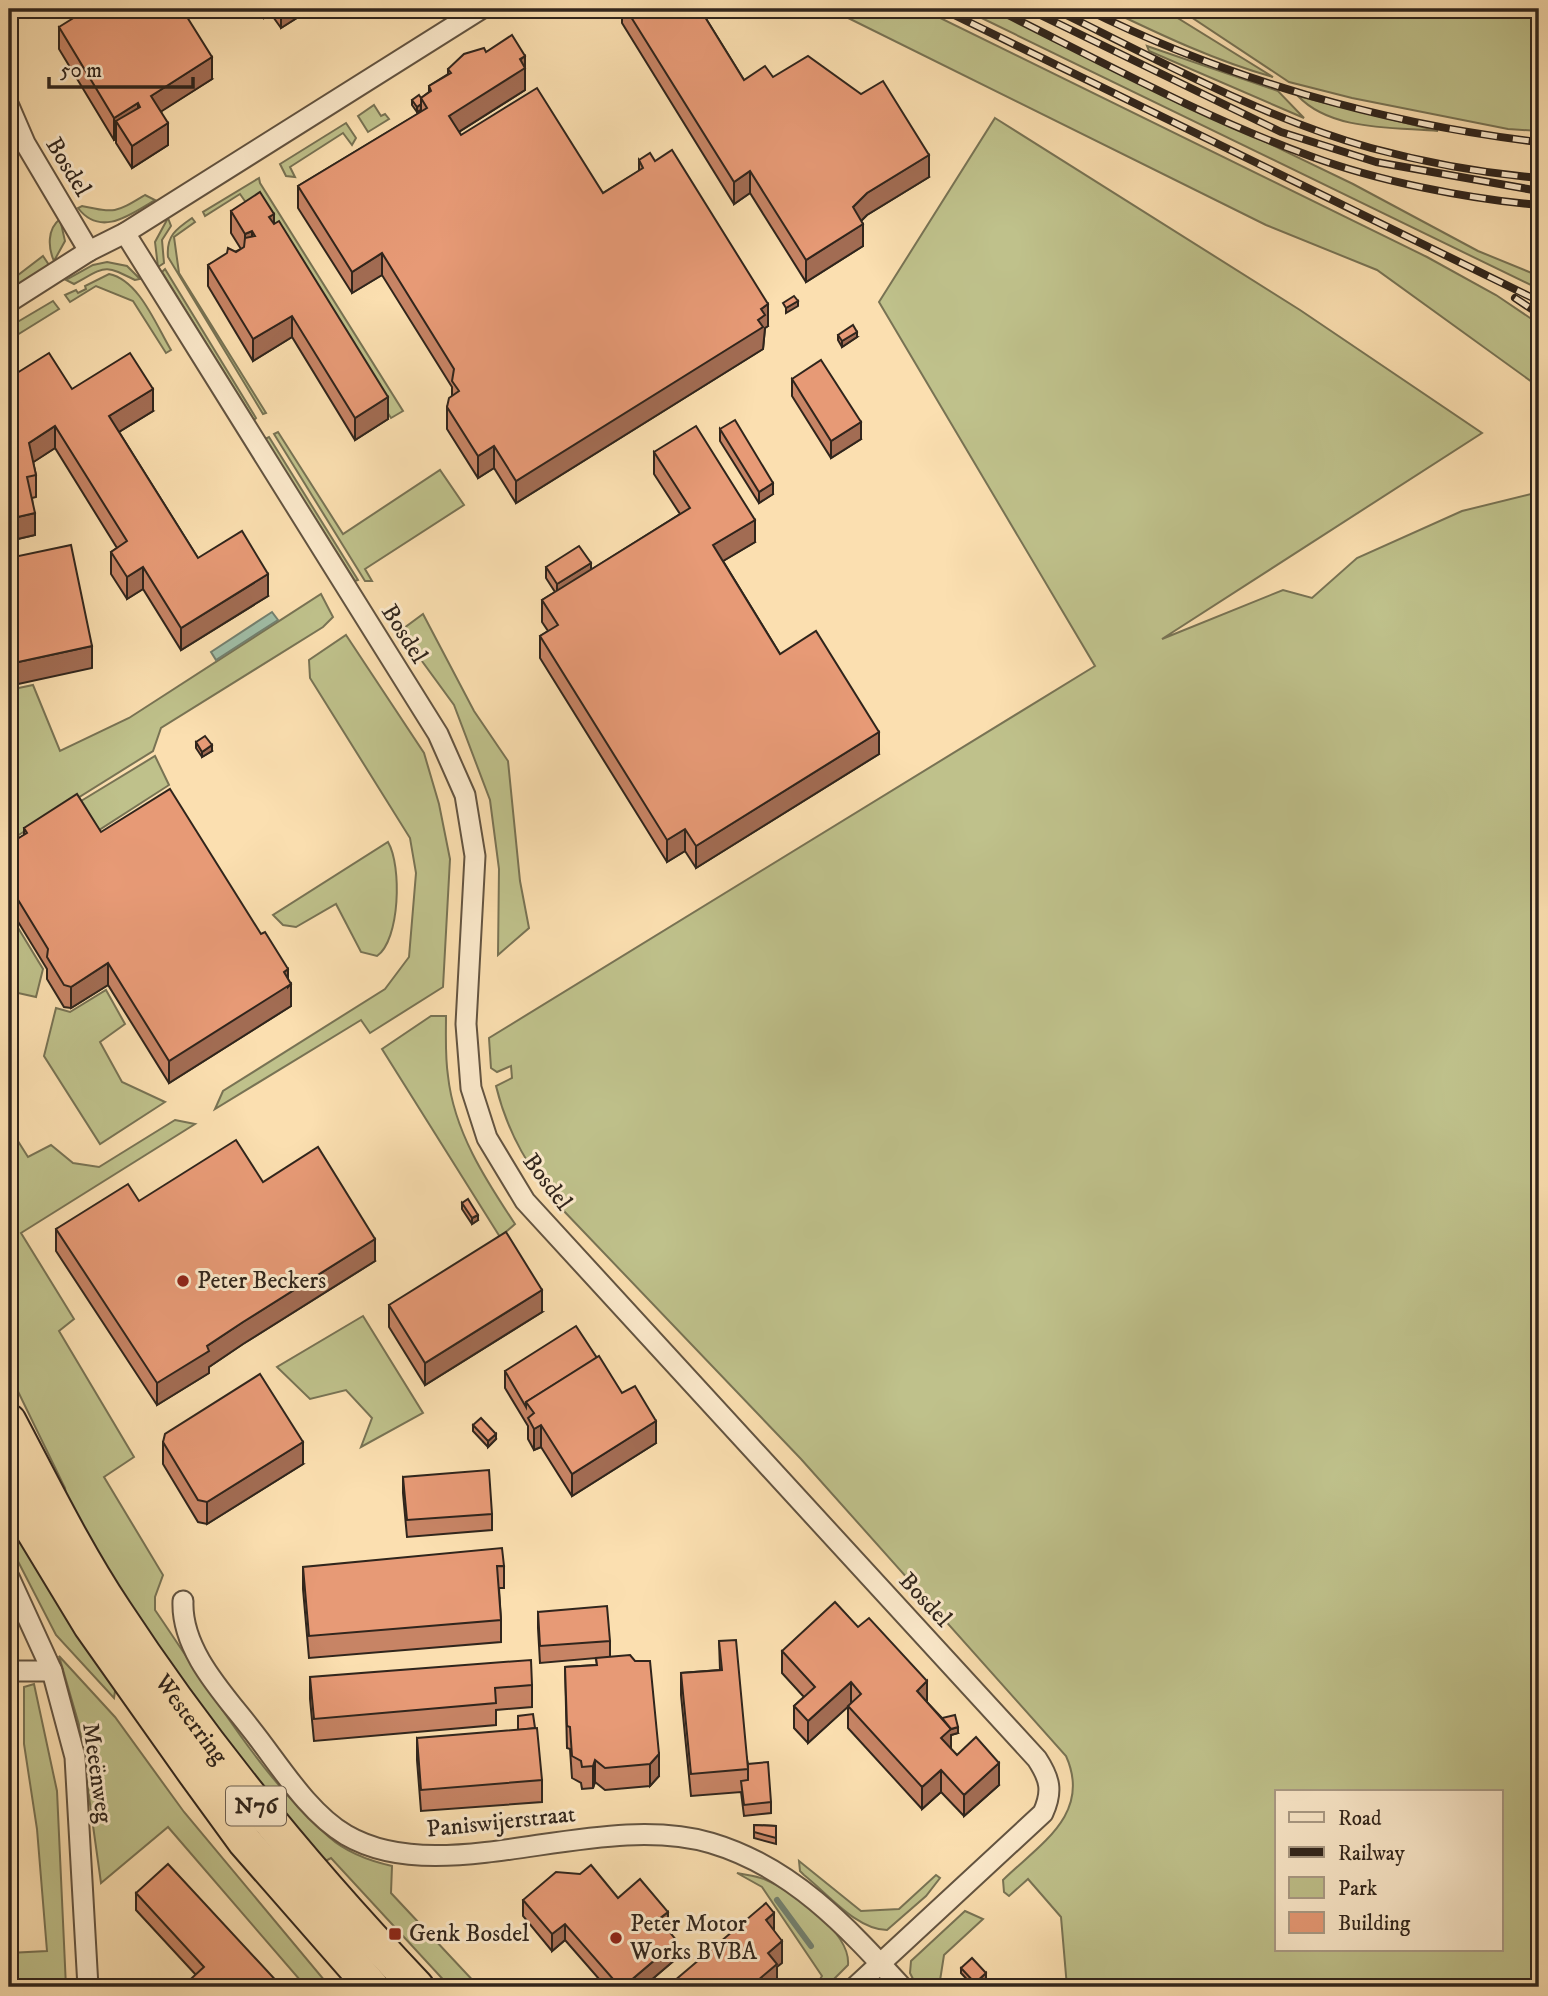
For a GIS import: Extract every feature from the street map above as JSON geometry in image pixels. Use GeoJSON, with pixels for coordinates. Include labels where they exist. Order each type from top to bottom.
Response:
{"type":"FeatureCollection","features":[{"type":"Feature","properties":{"kind":"highway","name":"Westerring"},"geometry":{"type":"LineString","coordinates":[[9,1421],[114,1610],[214,1751],[324,1889],[417,1987]]}},
{"type":"Feature","properties":{"kind":"highway","name":"Westerring"},"geometry":{"type":"LineString","coordinates":[[9,1485],[30,1526],[90,1625],[194,1772],[245,1842],[372,1987]]}},
{"type":"Feature","properties":{"kind":"street"},"geometry":{"type":"LineString","coordinates":[[9,302],[89,251],[125,233],[481,9]]}},
{"type":"Feature","properties":{"kind":"street","name":"Bosdel"},"geometry":{"type":"LineString","coordinates":[[9,106],[25,143],[89,251]]}},
{"type":"Feature","properties":{"kind":"street","name":"Bosdel"},"geometry":{"type":"LineString","coordinates":[[125,233],[438,734],[464,795],[475,856],[466,1024],[471,1088],[487,1138],[525,1201],[1037,1759],[1049,1777],[1051,1796],[1043,1813],[855,1987]]}},
{"type":"Feature","properties":{"kind":"street","name":"Meeënweg"},"geometry":{"type":"LineString","coordinates":[[9,1577],[52,1671],[75,1757],[88,1987]]}},
{"type":"Feature","properties":{"kind":"street","name":"Paniswijerstraat"},"geometry":{"type":"LineString","coordinates":[[183,1601],[182,1619],[188,1636],[215,1684],[319,1812],[345,1834],[382,1851],[426,1857],[620,1833],[666,1834],[709,1842],[749,1857],[788,1877],[820,1902],[902,1987]]}},
{"type":"Feature","properties":{"kind":"street"},"geometry":{"type":"LineString","coordinates":[[9,1671],[52,1671]]}},
{"type":"Feature","properties":{"kind":"green space"},"geometry":{"type":"Polygon","coordinates":[[[830,9],[922,9],[1427,257],[1496,295],[1539,324],[1539,387],[1377,270],[1266,225],[830,9]]]}},
{"type":"Feature","properties":{"kind":"green space"},"geometry":{"type":"Polygon","coordinates":[[[963,9],[990,9],[1353,184],[1478,251],[1539,276],[1539,289],[963,9]]]}},
{"type":"Feature","properties":{"kind":"green space"},"geometry":{"type":"Polygon","coordinates":[[[1107,9],[1163,9],[1273,77],[1168,38],[1107,9]]]}},
{"type":"Feature","properties":{"kind":"green space"},"geometry":{"type":"Polygon","coordinates":[[[1179,9],[1539,9],[1539,131],[1508,129],[1352,98],[1289,82],[1179,9]]]}},
{"type":"Feature","properties":{"kind":"green space"},"geometry":{"type":"Polygon","coordinates":[[[1147,46],[1278,91],[1304,118],[1149,51],[1147,46]]]}},
{"type":"Feature","properties":{"kind":"green space"},"geometry":{"type":"Polygon","coordinates":[[[1298,96],[1438,131],[1345,121],[1327,116],[1298,96]]]}},
{"type":"Feature","properties":{"kind":"green space"},"geometry":{"type":"Polygon","coordinates":[[[374,105],[381,116],[385,114],[389,119],[368,132],[358,116],[374,105]]]}},
{"type":"Feature","properties":{"kind":"green space"},"geometry":{"type":"Polygon","coordinates":[[[995,118],[1300,310],[1482,433],[1162,639],[1283,590],[1312,598],[1357,558],[1462,511],[1539,492],[1539,1987],[1067,1987],[1061,1917],[1028,1879],[1009,1896],[1004,1892],[1003,1880],[1046,1840],[1067,1811],[1072,1795],[1072,1777],[1066,1756],[801,1459],[561,1208],[530,1166],[501,1104],[496,1086],[512,1078],[511,1066],[497,1072],[491,1068],[489,1038],[1095,666],[879,302],[995,118]]]}},
{"type":"Feature","properties":{"kind":"green space"},"geometry":{"type":"Polygon","coordinates":[[[346,123],[356,138],[352,145],[343,133],[290,167],[295,177],[286,176],[280,164],[346,123]]]}},
{"type":"Feature","properties":{"kind":"green space"},"geometry":{"type":"Polygon","coordinates":[[[259,178],[403,411],[391,418],[253,201],[247,204],[240,194],[205,216],[203,212],[259,178]]]}},
{"type":"Feature","properties":{"kind":"green space"},"geometry":{"type":"Polygon","coordinates":[[[145,195],[155,200],[126,217],[106,222],[87,217],[78,208],[82,206],[115,210],[145,195]]]}},
{"type":"Feature","properties":{"kind":"green space"},"geometry":{"type":"Polygon","coordinates":[[[168,218],[171,226],[162,240],[164,263],[158,267],[155,242],[168,218]]]}},
{"type":"Feature","properties":{"kind":"green space"},"geometry":{"type":"Polygon","coordinates":[[[192,218],[195,222],[174,237],[179,273],[266,413],[263,414],[168,257],[170,238],[192,218]]]}},
{"type":"Feature","properties":{"kind":"green space"},"geometry":{"type":"Polygon","coordinates":[[[60,219],[65,241],[54,261],[50,239],[53,228],[60,219]]]}},
{"type":"Feature","properties":{"kind":"green space"},"geometry":{"type":"Polygon","coordinates":[[[43,256],[49,265],[9,290],[9,282],[43,256]]]}},
{"type":"Feature","properties":{"kind":"green space"},"geometry":{"type":"Polygon","coordinates":[[[107,262],[127,266],[140,279],[135,280],[117,271],[105,269],[74,284],[66,280],[93,265],[107,262]]]}},
{"type":"Feature","properties":{"kind":"green space"},"geometry":{"type":"Polygon","coordinates":[[[165,269],[256,418],[254,420],[162,272],[165,269]]]}},
{"type":"Feature","properties":{"kind":"green space"},"geometry":{"type":"Polygon","coordinates":[[[109,274],[120,278],[138,294],[171,350],[166,353],[133,301],[96,286],[70,302],[65,295],[76,290],[78,293],[86,289],[85,286],[109,274]]]}},
{"type":"Feature","properties":{"kind":"green space"},"geometry":{"type":"Polygon","coordinates":[[[53,301],[59,309],[9,340],[9,327],[53,301]]]}},
{"type":"Feature","properties":{"kind":"green space"},"geometry":{"type":"Polygon","coordinates":[[[278,432],[343,534],[440,470],[464,505],[365,569],[372,581],[365,581],[274,434],[278,432]]]}},
{"type":"Feature","properties":{"kind":"green space"},"geometry":{"type":"Polygon","coordinates":[[[269,437],[358,580],[355,581],[265,439],[269,437]]]}},
{"type":"Feature","properties":{"kind":"green space"},"geometry":{"type":"Polygon","coordinates":[[[321,594],[333,617],[323,627],[161,728],[153,751],[9,841],[9,690],[33,685],[60,751],[129,718],[321,594]]]}},
{"type":"Feature","properties":{"kind":"green space"},"geometry":{"type":"Polygon","coordinates":[[[423,614],[474,711],[508,761],[520,881],[529,928],[498,955],[499,869],[490,800],[454,705],[400,631],[423,614]]]}},
{"type":"Feature","properties":{"kind":"green space"},"geometry":{"type":"Polygon","coordinates":[[[346,635],[424,753],[439,804],[450,859],[443,987],[370,1033],[361,1020],[215,1109],[223,1091],[385,989],[409,957],[416,873],[410,838],[310,678],[309,660],[346,635]]]}},
{"type":"Feature","properties":{"kind":"green space"},"geometry":{"type":"Polygon","coordinates":[[[155,756],[169,785],[99,830],[81,801],[155,756]]]}},
{"type":"Feature","properties":{"kind":"green space"},"geometry":{"type":"Polygon","coordinates":[[[388,842],[395,868],[396,902],[390,935],[377,956],[361,952],[336,904],[296,927],[283,925],[273,915],[388,842]]]}},
{"type":"Feature","properties":{"kind":"green space"},"geometry":{"type":"Polygon","coordinates":[[[9,913],[43,969],[36,997],[9,991],[9,913]]]}},
{"type":"Feature","properties":{"kind":"green space"},"geometry":{"type":"Polygon","coordinates":[[[106,990],[125,1024],[100,1042],[122,1082],[165,1102],[100,1144],[44,1056],[56,1008],[70,1012],[106,990]]]}},
{"type":"Feature","properties":{"kind":"green space"},"geometry":{"type":"Polygon","coordinates":[[[431,1016],[446,1016],[446,1053],[451,1096],[464,1135],[482,1172],[515,1224],[500,1237],[382,1049],[431,1016]]]}},
{"type":"Feature","properties":{"kind":"green space"},"geometry":{"type":"Polygon","coordinates":[[[175,1120],[195,1124],[21,1233],[74,1319],[59,1331],[134,1457],[104,1477],[163,1575],[155,1597],[155,1610],[236,1730],[304,1814],[329,1837],[359,1855],[392,1866],[391,1893],[479,1987],[450,1987],[331,1858],[320,1864],[136,1621],[67,1501],[65,1488],[9,1373],[9,1127],[28,1157],[51,1145],[73,1163],[99,1167],[175,1120]]]}},
{"type":"Feature","properties":{"kind":"green space"},"geometry":{"type":"Polygon","coordinates":[[[363,1316],[423,1413],[361,1447],[372,1418],[346,1390],[310,1399],[277,1367],[363,1316]]]}},
{"type":"Feature","properties":{"kind":"green space"},"geometry":{"type":"Polygon","coordinates":[[[9,1507],[116,1685],[114,1698],[56,1635],[9,1544],[9,1507]]]}},
{"type":"Feature","properties":{"kind":"green space"},"geometry":{"type":"Polygon","coordinates":[[[59,1656],[115,1717],[184,1812],[330,1987],[306,1987],[168,1827],[101,1883],[79,1725],[59,1656]]]}},
{"type":"Feature","properties":{"kind":"green space"},"geometry":{"type":"Polygon","coordinates":[[[34,1684],[57,1791],[66,1987],[9,1987],[9,1953],[47,1951],[37,1829],[24,1744],[24,1687],[34,1684]]]}},
{"type":"Feature","properties":{"kind":"green space"},"geometry":{"type":"Polygon","coordinates":[[[799,1861],[861,1911],[899,1909],[936,1875],[940,1878],[926,1896],[887,1930],[865,1924],[843,1910],[800,1871],[799,1861]]]}},
{"type":"Feature","properties":{"kind":"green space"},"geometry":{"type":"Polygon","coordinates":[[[737,1873],[761,1878],[776,1885],[804,1903],[830,1926],[846,1952],[848,1965],[826,1987],[815,1987],[822,1976],[762,1887],[737,1873]]]}},
{"type":"Feature","properties":{"kind":"green space"},"geometry":{"type":"Polygon","coordinates":[[[965,1911],[983,1919],[944,1955],[939,1987],[917,1987],[910,1973],[911,1961],[965,1911]]]}},
{"type":"Feature","properties":{"kind":"shaded area"},"geometry":{"type":"Polygon","coordinates":[[[272,612],[278,620],[216,660],[211,652],[272,612]]]}},
{"type":"Feature","properties":{"kind":"building"},"geometry":{"type":"Polygon","coordinates":[[[88,9],[182,9],[212,57],[151,96],[168,123],[132,146],[116,121],[140,107],[138,103],[114,118],[59,27],[88,9]]]}},
{"type":"Feature","properties":{"kind":"building"},"geometry":{"type":"Polygon","coordinates":[[[626,9],[700,9],[744,80],[765,66],[773,77],[808,56],[861,94],[883,81],[929,155],[867,193],[853,207],[863,224],[806,260],[750,171],[734,182],[626,9]]]}},
{"type":"Feature","properties":{"kind":"building"},"geometry":{"type":"Polygon","coordinates":[[[512,35],[525,56],[520,59],[525,68],[449,116],[461,135],[537,88],[603,193],[643,168],[639,160],[650,153],[655,161],[672,150],[768,304],[761,309],[765,315],[758,320],[763,327],[516,481],[494,446],[478,456],[447,407],[449,398],[459,391],[452,381],[454,369],[382,253],[352,272],[298,186],[427,108],[421,98],[431,91],[429,86],[451,73],[448,69],[464,54],[484,48],[486,52],[512,35]]]}},
{"type":"Feature","properties":{"kind":"building"},"geometry":{"type":"Polygon","coordinates":[[[419,95],[421,104],[417,107],[412,100],[419,95]]]}},
{"type":"Feature","properties":{"kind":"building"},"geometry":{"type":"Polygon","coordinates":[[[260,192],[274,214],[269,217],[274,224],[279,221],[388,397],[355,418],[292,316],[253,339],[208,265],[227,253],[228,248],[236,252],[244,247],[245,238],[255,236],[252,231],[245,234],[231,211],[260,192]]]}},
{"type":"Feature","properties":{"kind":"building"},"geometry":{"type":"Polygon","coordinates":[[[794,296],[798,301],[786,308],[783,303],[794,296]]]}},
{"type":"Feature","properties":{"kind":"building"},"geometry":{"type":"Polygon","coordinates":[[[853,325],[857,332],[842,341],[838,335],[853,325]]]}},
{"type":"Feature","properties":{"kind":"building"},"geometry":{"type":"Polygon","coordinates":[[[49,353],[72,389],[130,353],[153,389],[109,416],[198,558],[242,531],[268,574],[181,628],[143,567],[127,577],[111,552],[127,541],[55,426],[29,443],[36,475],[27,477],[35,513],[9,519],[9,378],[49,353]]]}},
{"type":"Feature","properties":{"kind":"building"},"geometry":{"type":"Polygon","coordinates":[[[821,360],[861,422],[831,441],[792,379],[821,360]]]}},
{"type":"Feature","properties":{"kind":"building"},"geometry":{"type":"Polygon","coordinates":[[[735,420],[773,483],[759,492],[720,429],[735,420]]]}},
{"type":"Feature","properties":{"kind":"building"},"geometry":{"type":"Polygon","coordinates":[[[696,426],[755,520],[713,545],[780,654],[816,631],[879,732],[696,846],[685,829],[667,840],[540,636],[558,625],[542,600],[690,508],[654,452],[696,426]]]}},
{"type":"Feature","properties":{"kind":"building"},"geometry":{"type":"Polygon","coordinates":[[[71,545],[92,646],[9,664],[9,558],[71,545]]]}},
{"type":"Feature","properties":{"kind":"building"},"geometry":{"type":"Polygon","coordinates":[[[579,546],[591,563],[557,584],[546,567],[579,546]]]}},
{"type":"Feature","properties":{"kind":"building"},"geometry":{"type":"Polygon","coordinates":[[[205,736],[212,745],[202,752],[196,742],[205,736]]]}},
{"type":"Feature","properties":{"kind":"building"},"geometry":{"type":"Polygon","coordinates":[[[170,789],[261,934],[265,932],[288,969],[284,972],[291,984],[169,1061],[108,963],[71,987],[64,985],[47,957],[48,949],[9,885],[9,844],[27,833],[24,828],[77,794],[101,832],[170,789]]]}},
{"type":"Feature","properties":{"kind":"building"},"geometry":{"type":"Polygon","coordinates":[[[236,1140],[263,1182],[318,1147],[375,1239],[243,1322],[207,1346],[209,1351],[157,1383],[56,1229],[128,1184],[139,1201],[236,1140]]]}},
{"type":"Feature","properties":{"kind":"building"},"geometry":{"type":"Polygon","coordinates":[[[468,1199],[478,1215],[472,1218],[462,1203],[468,1199]]]}},
{"type":"Feature","properties":{"kind":"building"},"geometry":{"type":"Polygon","coordinates":[[[506,1232],[542,1290],[425,1363],[389,1305],[506,1232]]]}},
{"type":"Feature","properties":{"kind":"building"},"geometry":{"type":"Polygon","coordinates":[[[576,1326],[597,1358],[526,1402],[526,1407],[505,1371],[576,1326]]]}},
{"type":"Feature","properties":{"kind":"building"},"geometry":{"type":"Polygon","coordinates":[[[599,1356],[622,1393],[635,1386],[656,1421],[572,1474],[541,1425],[534,1429],[528,1418],[534,1413],[526,1402],[599,1356]]]}},
{"type":"Feature","properties":{"kind":"building"},"geometry":{"type":"Polygon","coordinates":[[[260,1374],[303,1442],[207,1502],[198,1500],[163,1442],[165,1434],[260,1374]]]}},
{"type":"Feature","properties":{"kind":"building"},"geometry":{"type":"Polygon","coordinates":[[[481,1418],[496,1434],[488,1441],[473,1425],[481,1418]]]}},
{"type":"Feature","properties":{"kind":"building"},"geometry":{"type":"Polygon","coordinates":[[[489,1470],[492,1514],[407,1520],[403,1477],[489,1470]]]}},
{"type":"Feature","properties":{"kind":"building"},"geometry":{"type":"Polygon","coordinates":[[[502,1548],[504,1566],[497,1566],[501,1620],[309,1636],[303,1567],[502,1548]]]}},
{"type":"Feature","properties":{"kind":"building"},"geometry":{"type":"Polygon","coordinates":[[[835,1602],[858,1627],[869,1618],[927,1681],[917,1691],[951,1729],[941,1738],[957,1755],[976,1737],[999,1763],[964,1795],[941,1770],[922,1787],[848,1706],[861,1694],[851,1682],[808,1721],[794,1706],[815,1687],[782,1651],[835,1602]]]}},
{"type":"Feature","properties":{"kind":"building"},"geometry":{"type":"Polygon","coordinates":[[[607,1606],[610,1641],[540,1646],[538,1612],[607,1606]]]}},
{"type":"Feature","properties":{"kind":"building"},"geometry":{"type":"Polygon","coordinates":[[[736,1640],[748,1769],[691,1774],[681,1673],[722,1670],[719,1641],[736,1640]]]}},
{"type":"Feature","properties":{"kind":"building"},"geometry":{"type":"Polygon","coordinates":[[[630,1655],[635,1661],[650,1661],[659,1754],[650,1764],[605,1768],[595,1760],[593,1766],[582,1767],[581,1761],[572,1756],[570,1727],[567,1726],[565,1667],[597,1665],[596,1658],[630,1655]]]}},
{"type":"Feature","properties":{"kind":"building"},"geometry":{"type":"Polygon","coordinates":[[[531,1660],[532,1685],[495,1688],[496,1703],[314,1719],[310,1677],[531,1660]]]}},
{"type":"Feature","properties":{"kind":"building"},"geometry":{"type":"Polygon","coordinates":[[[533,1714],[535,1728],[518,1730],[518,1716],[533,1714]]]}},
{"type":"Feature","properties":{"kind":"building"},"geometry":{"type":"Polygon","coordinates":[[[955,1715],[958,1727],[951,1729],[942,1718],[955,1715]]]}},
{"type":"Feature","properties":{"kind":"building"},"geometry":{"type":"Polygon","coordinates":[[[537,1728],[542,1780],[421,1790],[417,1738],[537,1728]]]}},
{"type":"Feature","properties":{"kind":"building"},"geometry":{"type":"Polygon","coordinates":[[[768,1762],[771,1802],[744,1805],[741,1781],[748,1780],[748,1764],[768,1762]]]}},
{"type":"Feature","properties":{"kind":"building"},"geometry":{"type":"Polygon","coordinates":[[[754,1825],[776,1826],[776,1838],[754,1832],[754,1825]]]}},
{"type":"Feature","properties":{"kind":"building"},"geometry":{"type":"Polygon","coordinates":[[[168,1864],[282,1987],[182,1987],[204,1967],[136,1893],[168,1864]]]}},
{"type":"Feature","properties":{"kind":"building"},"geometry":{"type":"Polygon","coordinates":[[[591,1865],[618,1898],[640,1879],[668,1912],[659,1919],[677,1941],[623,1987],[620,1987],[565,1924],[552,1934],[523,1900],[556,1872],[580,1874],[591,1865]]]}},
{"type":"Feature","properties":{"kind":"building"},"geometry":{"type":"Polygon","coordinates":[[[766,1903],[774,1913],[766,1920],[782,1941],[768,1953],[777,1964],[750,1987],[667,1987],[766,1903]]]}},
{"type":"Feature","properties":{"kind":"building"},"geometry":{"type":"Polygon","coordinates":[[[972,1958],[986,1973],[975,1983],[961,1968],[972,1958]]]}},
{"type":"Feature","properties":{"kind":"waterway"},"geometry":{"type":"LineString","coordinates":[[777,1900],[811,1946]]}},
{"type":"Feature","properties":{"kind":"railway"},"geometry":{"type":"LineString","coordinates":[[942,9],[1539,301]]}},
{"type":"Feature","properties":{"kind":"railway"},"geometry":{"type":"LineString","coordinates":[[996,9],[1190,106],[1310,156],[1423,188],[1539,205]]}},
{"type":"Feature","properties":{"kind":"railway"},"geometry":{"type":"LineString","coordinates":[[1028,9],[1281,132],[1376,162],[1539,191]]}},
{"type":"Feature","properties":{"kind":"railway"},"geometry":{"type":"LineString","coordinates":[[1054,9],[1249,104],[1330,135],[1434,163],[1539,178]]}},
{"type":"Feature","properties":{"kind":"railway"},"geometry":{"type":"LineString","coordinates":[[1086,9],[1194,57],[1307,95],[1423,123],[1539,142]]}},
{"type":"Feature","properties":{"kind":"railway"},"geometry":{"type":"LineString","coordinates":[[1515,298],[1539,314]]}},
{"type":"Feature","properties":{"kind":"place","name":"Peter Beckers"},"geometry":{"type":"Point","coordinates":[183,1281]}},
{"type":"Feature","properties":{"kind":"place","name":"Genk Bosdel"},"geometry":{"type":"Point","coordinates":[395,1934]}},
{"type":"Feature","properties":{"kind":"place","name":"Peter Motor Works BVBA"},"geometry":{"type":"Point","coordinates":[616,1938]}}]}
